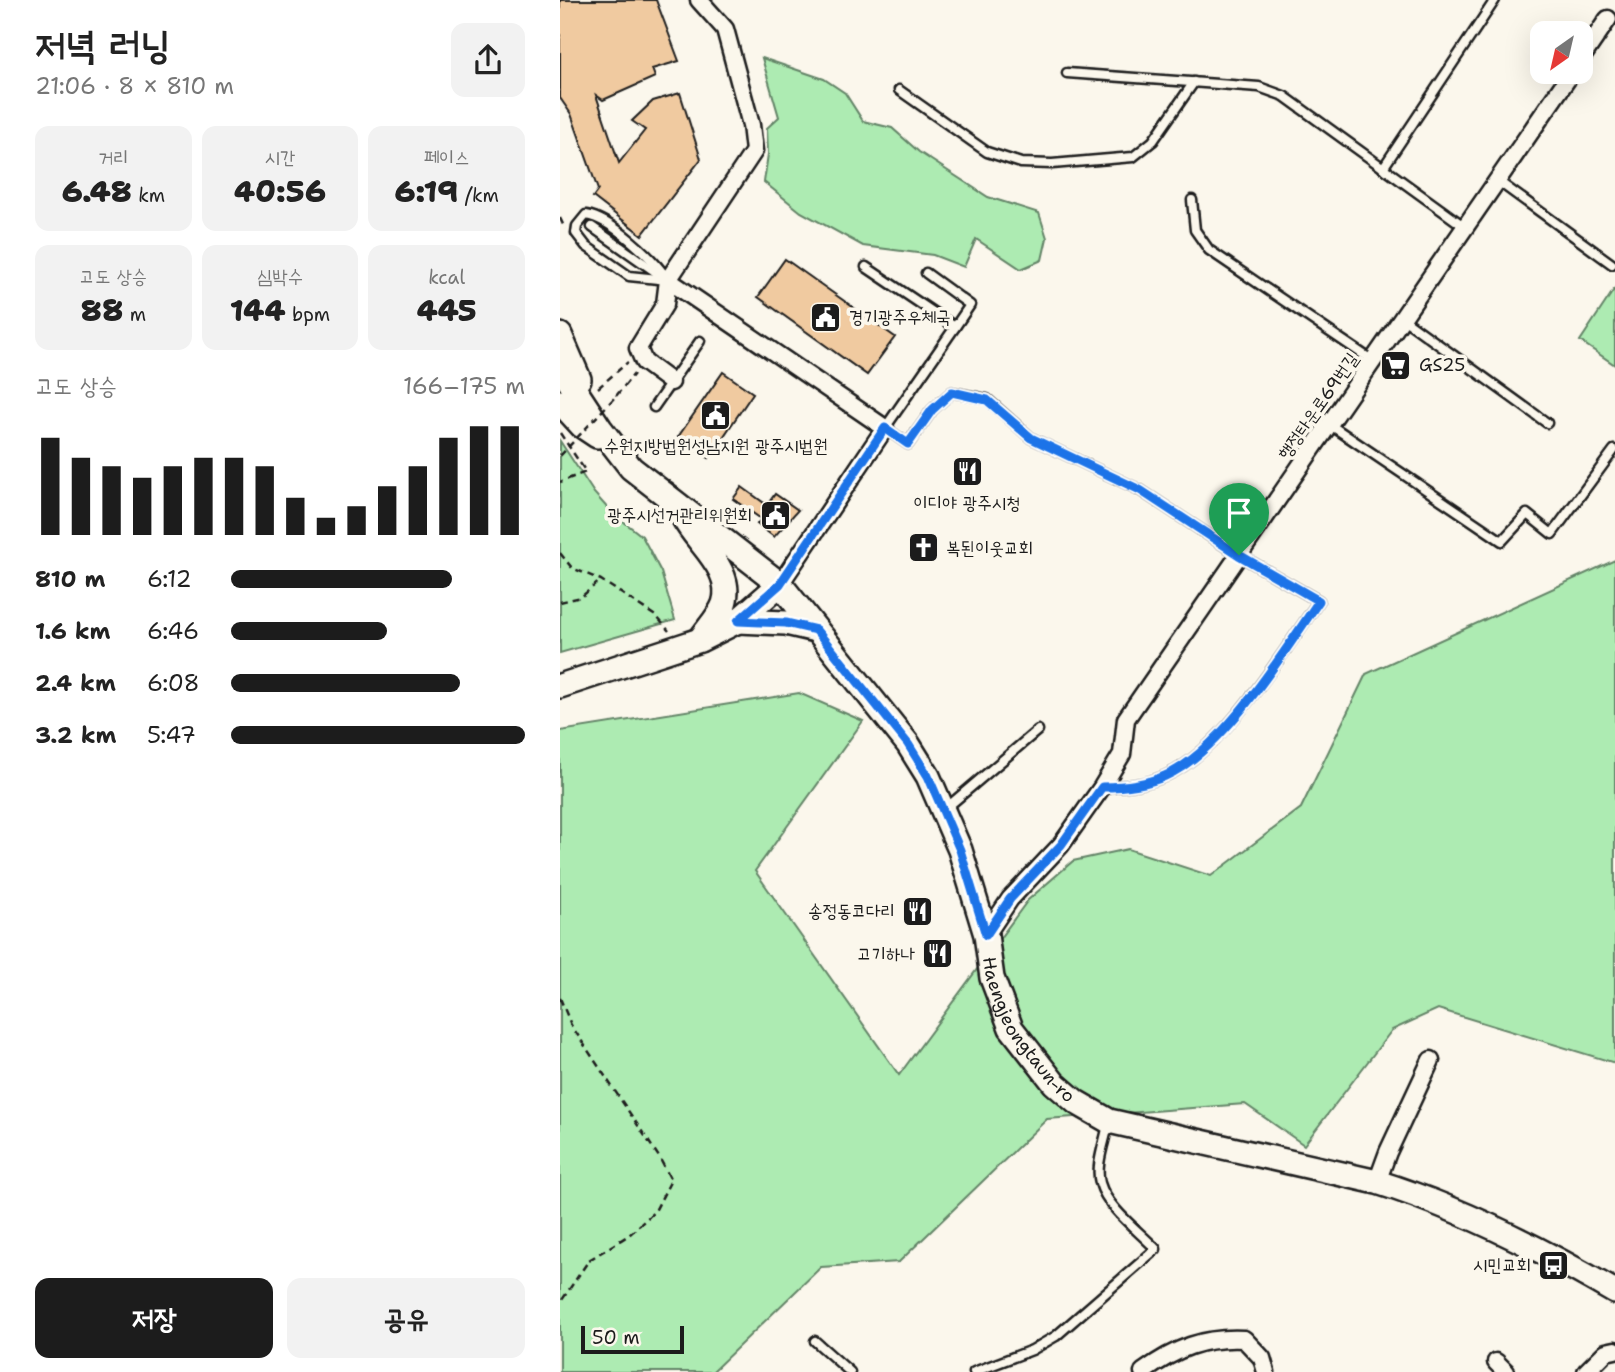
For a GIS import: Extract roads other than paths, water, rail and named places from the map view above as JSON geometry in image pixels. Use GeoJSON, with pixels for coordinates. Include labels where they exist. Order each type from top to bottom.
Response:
{"type":"FeatureCollection","features":[{"type":"Feature","properties":{"kind":"street"},"geometry":{"type":"LineString","coordinates":[[671,382],[644,362],[638,348],[665,304],[668,280],[752,158],[754,150],[751,125],[725,29],[699,0]]}},
{"type":"Feature","properties":{"kind":"street"},"geometry":{"type":"LineString","coordinates":[[1593,41],[1608,19]]}},
{"type":"Feature","properties":{"kind":"street","name":"행정타운로69번길"},"geometry":{"type":"LineString","coordinates":[[986,935],[1010,899],[1061,845],[1102,787],[1122,754],[1126,719],[1564,84]]}},
{"type":"Feature","properties":{"kind":"street"},"geometry":{"type":"LineString","coordinates":[[560,686],[692,643],[738,621],[780,584],[885,428],[668,280]]}},
{"type":"Feature","properties":{"kind":"street"},"geometry":{"type":"LineString","coordinates":[[560,335],[614,447]]}},
{"type":"Feature","properties":{"kind":"street","name":"Haengjeongtaun-ro"},"geometry":{"type":"LineString","coordinates":[[560,367],[631,468],[780,584],[908,744],[928,776],[960,850],[986,935],[992,978],[1011,1028],[1054,1083],[1076,1102],[1109,1121],[1377,1182],[1456,1211],[1533,1247],[1615,1292]]}},
{"type":"Feature","properties":{"kind":"street"},"geometry":{"type":"LineString","coordinates":[[560,402],[582,426],[614,447]]}},
{"type":"Feature","properties":{"kind":"street"},"geometry":{"type":"LineString","coordinates":[[674,502],[691,533],[715,559],[726,585],[724,606],[692,643]]}},
{"type":"Feature","properties":{"kind":"street"},"geometry":{"type":"LineString","coordinates":[[738,621],[786,623],[816,630]]}},
{"type":"Feature","properties":{"kind":"street"},"geometry":{"type":"LineString","coordinates":[[1377,1182],[1431,1060]]}},
{"type":"Feature","properties":{"kind":"street"},"geometry":{"type":"LineString","coordinates":[[1143,1372],[1168,1354],[1214,1338],[1244,1339],[1262,1358],[1266,1372]]}},
{"type":"Feature","properties":{"kind":"street"},"geometry":{"type":"LineString","coordinates":[[1586,1372],[1606,1352],[1615,1350]]}},
{"type":"Feature","properties":{"kind":"lane"},"geometry":{"type":"LineString","coordinates":[[1383,168],[1495,0]]}},
{"type":"Feature","properties":{"kind":"lane"},"geometry":{"type":"LineString","coordinates":[[1067,74],[1259,87],[1284,96],[1465,227]]}},
{"type":"Feature","properties":{"kind":"lane"},"geometry":{"type":"LineString","coordinates":[[899,90],[987,152],[1021,163],[1052,164],[1133,157],[1153,141],[1195,82]]}},
{"type":"Feature","properties":{"kind":"lane"},"geometry":{"type":"LineString","coordinates":[[1498,181],[1612,264]]}},
{"type":"Feature","properties":{"kind":"lane"},"geometry":{"type":"LineString","coordinates":[[1192,200],[1195,230],[1209,250],[1373,361]]}},
{"type":"Feature","properties":{"kind":"lane"},"geometry":{"type":"LineString","coordinates":[[586,215],[598,218],[650,257],[668,280],[629,276],[616,269],[579,239],[577,226],[581,219],[586,215]]}},
{"type":"Feature","properties":{"kind":"lane"},"geometry":{"type":"LineString","coordinates":[[592,227],[668,280]]}},
{"type":"Feature","properties":{"kind":"lane"},"geometry":{"type":"LineString","coordinates":[[866,267],[955,327]]}},
{"type":"Feature","properties":{"kind":"lane"},"geometry":{"type":"LineString","coordinates":[[926,273],[970,305],[885,428],[908,444],[932,410],[952,392],[987,400],[1031,438],[1140,490],[1239,555],[1319,601],[1259,688],[1211,743],[1166,776],[1130,786],[1102,787]]}},
{"type":"Feature","properties":{"kind":"lane"},"geometry":{"type":"LineString","coordinates":[[1402,318],[1548,423]]}},
{"type":"Feature","properties":{"kind":"lane"},"geometry":{"type":"LineString","coordinates":[[654,407],[700,341]]}},
{"type":"Feature","properties":{"kind":"lane"},"geometry":{"type":"LineString","coordinates":[[1329,424],[1502,541],[1527,514],[1552,534],[1614,450]]}},
{"type":"Feature","properties":{"kind":"lane"},"geometry":{"type":"LineString","coordinates":[[943,811],[1038,730]]}},
{"type":"Feature","properties":{"kind":"lane"},"geometry":{"type":"LineString","coordinates":[[974,1372],[1032,1350],[1056,1336],[1156,1249],[1108,1198],[1100,1183],[1099,1168],[1109,1121]]}},
{"type":"Feature","properties":{"kind":"lane"},"geometry":{"type":"LineString","coordinates":[[815,1342],[850,1372]]}},
{"type":"Feature","properties":{"kind":"place","name":"경기광주우체국"},"geometry":{"type":"Point","coordinates":[826,317]}},
{"type":"Feature","properties":{"kind":"place","name":"GS25"},"geometry":{"type":"Point","coordinates":[1396,365]}},
{"type":"Feature","properties":{"kind":"place","name":"수원지방법원성남지원 광주시법원"},"geometry":{"type":"Point","coordinates":[716,415]}},
{"type":"Feature","properties":{"kind":"place","name":"이디야 광주시청"},"geometry":{"type":"Point","coordinates":[967,472]}},
{"type":"Feature","properties":{"kind":"place","name":"광주시선거관리위원회"},"geometry":{"type":"Point","coordinates":[775,515]}},
{"type":"Feature","properties":{"kind":"place","name":"복된이웃교회"},"geometry":{"type":"Point","coordinates":[923,548]}},
{"type":"Feature","properties":{"kind":"place","name":"송정동코다리"},"geometry":{"type":"Point","coordinates":[918,911]}},
{"type":"Feature","properties":{"kind":"place","name":"고기하나"},"geometry":{"type":"Point","coordinates":[938,954]}},
{"type":"Feature","properties":{"kind":"place","name":"시민교회"},"geometry":{"type":"Point","coordinates":[1554,1265]}}]}
